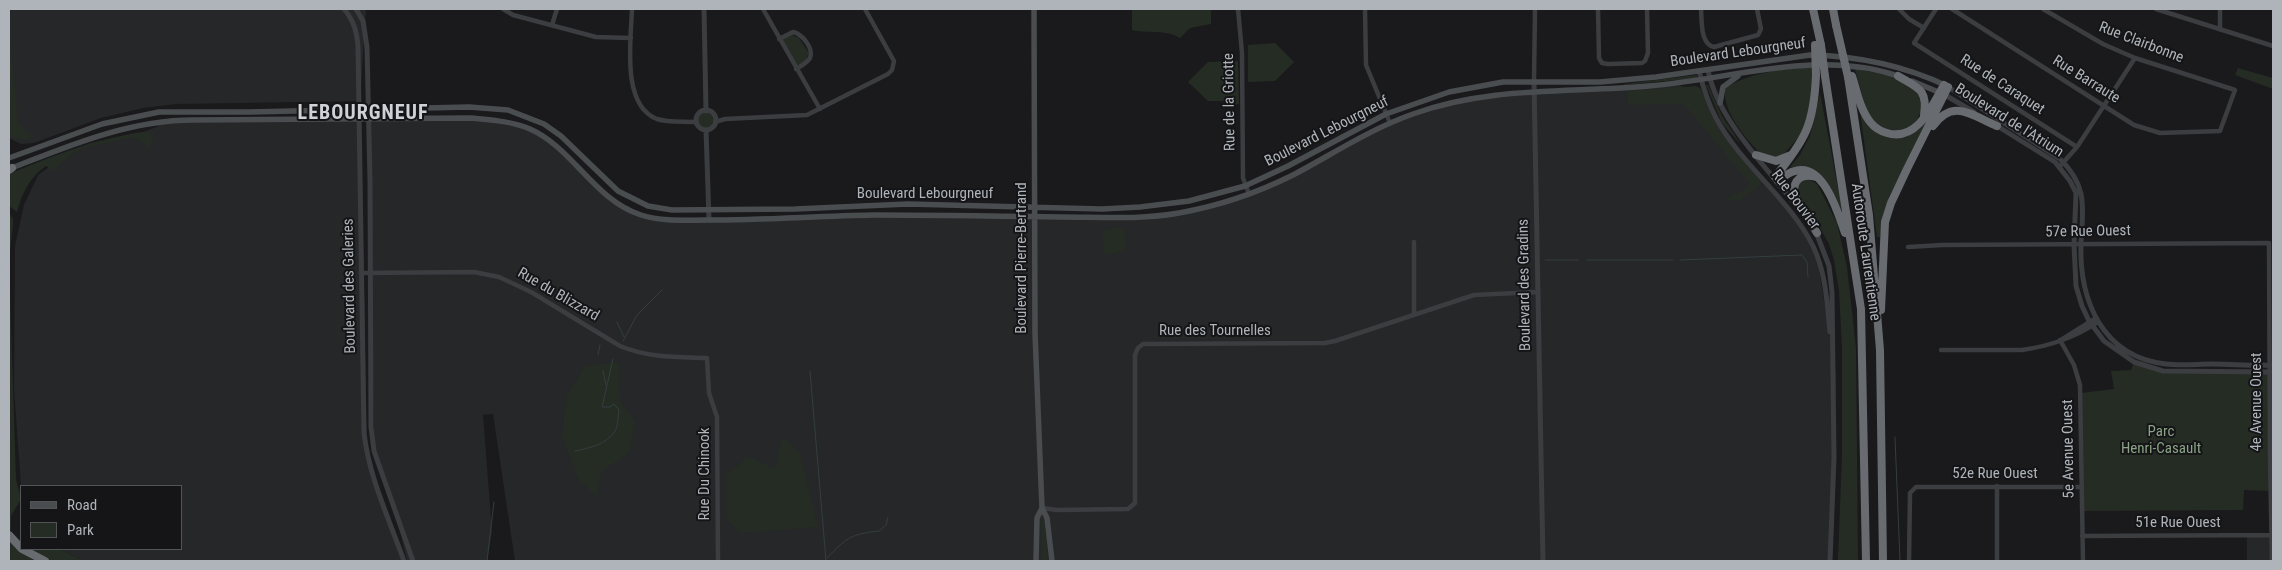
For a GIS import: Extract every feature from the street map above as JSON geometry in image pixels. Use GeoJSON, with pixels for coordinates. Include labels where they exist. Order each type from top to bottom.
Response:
{"type":"FeatureCollection","features":[{"type":"Feature","properties":{"kind":"highway","name":"Autoroute Laurentienne"},"geometry":{"type":"LineString","coordinates":[[1833,9],[1850,76],[1869,215],[1880,350],[1883,561]]}},
{"type":"Feature","properties":{"kind":"highway","name":"Autoroute Laurentienne"},"geometry":{"type":"LineString","coordinates":[[1814,11],[1861,309],[1866,561]]}},
{"type":"Feature","properties":{"kind":"highway"},"geometry":{"type":"LineString","coordinates":[[1776,179],[1808,129],[1814,109],[1818,45]]}},
{"type":"Feature","properties":{"kind":"highway"},"geometry":{"type":"LineString","coordinates":[[1850,76],[1863,110],[1871,123],[1881,131],[1900,134],[1909,132],[1924,118],[1944,90]]}},
{"type":"Feature","properties":{"kind":"highway"},"geometry":{"type":"LineString","coordinates":[[1898,76],[1923,92],[1926,104],[1924,118]]}},
{"type":"Feature","properties":{"kind":"highway"},"geometry":{"type":"LineString","coordinates":[[1880,350],[1885,222],[1891,203],[1944,90]]}},
{"type":"Feature","properties":{"kind":"highway"},"geometry":{"type":"LineString","coordinates":[[1920,144],[1938,119],[1945,112],[1952,110],[1961,111],[1997,126]]}},
{"type":"Feature","properties":{"kind":"highway"},"geometry":{"type":"LineString","coordinates":[[1756,155],[1776,161],[1793,155]]}},
{"type":"Feature","properties":{"kind":"highway"},"geometry":{"type":"LineString","coordinates":[[1776,179],[1796,170],[1810,172],[1820,179],[1834,204],[1851,249]]}},
{"type":"Feature","properties":{"kind":"highway"},"geometry":{"type":"LineString","coordinates":[[1817,233],[1794,194],[1793,187],[1796,181],[1804,176],[1820,179]]}},
{"type":"Feature","properties":{"kind":"highway"},"geometry":{"type":"LineString","coordinates":[[9,535],[20,546]]}},
{"type":"Feature","properties":{"kind":"highway"},"geometry":{"type":"LineString","coordinates":[[26,550],[45,561]]}},
{"type":"Feature","properties":{"kind":"main road","name":"Boulevard Pierre-Bertrand"},"geometry":{"type":"LineString","coordinates":[[1034,9],[1035,333],[1042,508],[1047,518],[1052,561]]}},
{"type":"Feature","properties":{"kind":"main road","name":"Boulevard Lebourgneuf"},"geometry":{"type":"LineString","coordinates":[[9,158],[102,124],[159,112],[461,107],[508,110],[544,124],[561,136],[609,183],[630,198],[648,206],[672,210],[795,209],[908,204],[1102,209],[1140,207],[1189,201],[1245,186],[1288,166],[1386,114],[1432,97],[1471,87],[1503,82],[1600,82],[1708,70],[1810,54],[1856,57]]}},
{"type":"Feature","properties":{"kind":"main road","name":"Boulevard de l'Atrium"},"geometry":{"type":"LineString","coordinates":[[1856,57],[1899,67],[1944,90]]}},
{"type":"Feature","properties":{"kind":"main road","name":"Boulevard Lebourgneuf"},"geometry":{"type":"LineString","coordinates":[[10,169],[103,134],[159,122],[194,120],[471,118],[508,122],[532,130],[551,143],[605,194],[622,207],[654,218],[709,220],[868,215],[1132,218],[1162,216],[1200,208],[1249,194],[1295,174],[1390,123],[1444,104],[1498,93],[1624,88],[1710,80],[1804,64],[1831,64]]}},
{"type":"Feature","properties":{"kind":"main road","name":"Boulevard de l'Atrium"},"geometry":{"type":"LineString","coordinates":[[1831,64],[1868,68],[1944,90]]}},
{"type":"Feature","properties":{"kind":"main road"},"geometry":{"type":"LineString","coordinates":[[1720,103],[1723,87],[1741,74]]}},
{"type":"Feature","properties":{"kind":"main road","name":"Boulevard Pierre-Bertrand"},"geometry":{"type":"LineString","coordinates":[[1036,561],[1037,518],[1042,508]]}},
{"type":"Feature","properties":{"kind":"street","name":"Boulevard des Galeries"},"geometry":{"type":"LineString","coordinates":[[344,9],[351,17],[356,32],[361,119],[364,433],[366,455],[404,561]]}},
{"type":"Feature","properties":{"kind":"street","name":"Boulevard des Galeries"},"geometry":{"type":"LineString","coordinates":[[356,9],[363,21],[366,34],[370,411],[374,450],[413,561]]}},
{"type":"Feature","properties":{"kind":"street"},"geometry":{"type":"LineString","coordinates":[[503,9],[514,15],[596,37],[631,38]]}},
{"type":"Feature","properties":{"kind":"street"},"geometry":{"type":"LineString","coordinates":[[552,25],[557,9]]}},
{"type":"Feature","properties":{"kind":"street"},"geometry":{"type":"LineString","coordinates":[[632,9],[632,82],[642,107],[649,114],[659,119],[696,122]]}},
{"type":"Feature","properties":{"kind":"street"},"geometry":{"type":"LineString","coordinates":[[704,9],[706,111]]}},
{"type":"Feature","properties":{"kind":"street"},"geometry":{"type":"LineString","coordinates":[[763,9],[820,109]]}},
{"type":"Feature","properties":{"kind":"street"},"geometry":{"type":"LineString","coordinates":[[716,122],[713,114],[706,111],[699,113],[696,122],[699,128],[706,130],[712,128],[716,122],[724,119],[807,115],[888,74],[894,66],[892,56],[865,9]]}},
{"type":"Feature","properties":{"kind":"street","name":"Rue de la Griotte"},"geometry":{"type":"LineString","coordinates":[[1238,9],[1242,39],[1243,174],[1245,186],[1249,194]]}},
{"type":"Feature","properties":{"kind":"street"},"geometry":{"type":"LineString","coordinates":[[1366,9],[1366,64],[1390,123]]}},
{"type":"Feature","properties":{"kind":"street","name":"Boulevard des Gradins"},"geometry":{"type":"LineString","coordinates":[[1535,9],[1534,91],[1543,561]]}},
{"type":"Feature","properties":{"kind":"street"},"geometry":{"type":"LineString","coordinates":[[1598,9],[1599,58],[1602,62],[1608,64],[1642,63],[1645,61],[1648,53],[1647,9]]}},
{"type":"Feature","properties":{"kind":"street"},"geometry":{"type":"LineString","coordinates":[[1701,9],[1704,39],[1710,46],[1714,47],[1758,35],[1761,29],[1757,9]]}},
{"type":"Feature","properties":{"kind":"street"},"geometry":{"type":"LineString","coordinates":[[1899,9],[1909,19],[1924,28],[1936,9]]}},
{"type":"Feature","properties":{"kind":"street","name":"Rue Barraute"},"geometry":{"type":"LineString","coordinates":[[1952,9],[2134,125],[2160,133],[2220,131]]}},
{"type":"Feature","properties":{"kind":"street","name":"Rue Clairbonne"},"geometry":{"type":"LineString","coordinates":[[2043,9],[2103,44],[2135,58],[2235,90],[2220,131]]}},
{"type":"Feature","properties":{"kind":"street"},"geometry":{"type":"LineString","coordinates":[[2156,9],[2273,46]]}},
{"type":"Feature","properties":{"kind":"street"},"geometry":{"type":"LineString","coordinates":[[2220,9],[2220,29]]}},
{"type":"Feature","properties":{"kind":"street","name":"Rue de Caraquet"},"geometry":{"type":"LineString","coordinates":[[1924,28],[1914,43],[2077,147]]}},
{"type":"Feature","properties":{"kind":"street"},"geometry":{"type":"LineString","coordinates":[[779,39],[793,32],[801,35],[807,43],[811,52],[809,59],[796,69]]}},
{"type":"Feature","properties":{"kind":"street"},"geometry":{"type":"LineString","coordinates":[[2061,164],[2077,147],[2135,58]]}},
{"type":"Feature","properties":{"kind":"street","name":"Rue Bouvier"},"geometry":{"type":"LineString","coordinates":[[1708,70],[1710,80],[1730,122],[1817,233],[1830,275],[1834,360],[1834,458],[1830,561]]}},
{"type":"Feature","properties":{"kind":"street","name":"Rue Bouvier"},"geometry":{"type":"LineString","coordinates":[[1699,71],[1709,105],[1720,126],[1805,232],[1821,267],[1834,360]]}},
{"type":"Feature","properties":{"kind":"street","name":"Boulevard de l'Atrium"},"geometry":{"type":"LineString","coordinates":[[1944,90],[1997,126],[2061,164],[2076,193],[2074,245],[2076,286],[2090,324],[2104,341],[2134,362],[2150,368],[2179,372],[2271,372]]}},
{"type":"Feature","properties":{"kind":"street","name":"Boulevard de l'Atrium"},"geometry":{"type":"LineString","coordinates":[[1944,90],[2061,164],[2073,174],[2082,194],[2081,244],[2083,284],[2089,305],[2106,332],[2123,348],[2154,362],[2175,365],[2271,365]]}},
{"type":"Feature","properties":{"kind":"street"},"geometry":{"type":"LineString","coordinates":[[706,130],[709,220]]}},
{"type":"Feature","properties":{"kind":"street"},"geometry":{"type":"LineString","coordinates":[[1769,186],[1776,179]]}},
{"type":"Feature","properties":{"kind":"street"},"geometry":{"type":"LineString","coordinates":[[1414,242],[1414,315]]}},
{"type":"Feature","properties":{"kind":"street","name":"57e Rue Ouest"},"geometry":{"type":"LineString","coordinates":[[1908,247],[1916,245],[2269,243]]}},
{"type":"Feature","properties":{"kind":"street","name":"4e Avenue Ouest"},"geometry":{"type":"LineString","coordinates":[[2269,243],[2272,561]]}},
{"type":"Feature","properties":{"kind":"street","name":"Rue du Blizzard"},"geometry":{"type":"LineString","coordinates":[[362,273],[474,272],[499,277],[531,292],[620,346],[634,352],[651,356],[707,358]]}},
{"type":"Feature","properties":{"kind":"street","name":"Rue des Tournelles"},"geometry":{"type":"LineString","coordinates":[[1042,508],[1054,510],[1128,509],[1135,503],[1135,355],[1142,344],[1325,343],[1481,294],[1538,292]]}},
{"type":"Feature","properties":{"kind":"street"},"geometry":{"type":"LineString","coordinates":[[1941,350],[2022,350],[2071,338],[2097,320]]}},
{"type":"Feature","properties":{"kind":"street","name":"5e Avenue Ouest"},"geometry":{"type":"LineString","coordinates":[[2060,340],[2074,365],[2080,385],[2083,561]]}},
{"type":"Feature","properties":{"kind":"street","name":"Rue Du Chinook"},"geometry":{"type":"LineString","coordinates":[[707,358],[709,393],[717,416],[718,561]]}},
{"type":"Feature","properties":{"kind":"street"},"geometry":{"type":"LineString","coordinates":[[1997,486],[1997,561]]}},
{"type":"Feature","properties":{"kind":"street","name":"52e Rue Ouest"},"geometry":{"type":"LineString","coordinates":[[1909,561],[1910,493],[1916,487],[2082,486]]}},
{"type":"Feature","properties":{"kind":"street","name":"51e Rue Ouest"},"geometry":{"type":"LineString","coordinates":[[2082,536],[2273,535]]}},
{"type":"Feature","properties":{"kind":"shaded area"},"geometry":{"type":"Polygon","coordinates":[[[366,9],[360,101],[176,104],[143,108],[101,118],[34,143],[21,144],[9,138],[9,10],[366,9]]]}},
{"type":"Feature","properties":{"kind":"shaded area"},"geometry":{"type":"Polygon","coordinates":[[[1677,84],[1693,91],[1709,105],[1720,126],[1796,219],[1817,257],[1836,375],[1830,561],[515,561],[493,414],[483,415],[492,532],[487,561],[407,561],[398,523],[374,451],[369,119],[471,118],[532,130],[551,143],[622,207],[654,218],[909,215],[1132,218],[1181,213],[1265,188],[1382,126],[1476,97],[1677,84]]]}},
{"type":"Feature","properties":{"kind":"shaded area"},"geometry":{"type":"Polygon","coordinates":[[[361,119],[367,455],[404,561],[85,561],[61,550],[182,550],[182,485],[21,485],[14,388],[15,246],[24,205],[38,175],[74,149],[90,143],[136,135],[159,126],[159,122],[361,119]]]}},
{"type":"Feature","properties":{"kind":"shaded area"},"geometry":{"type":"Polygon","coordinates":[[[2247,535],[2272,535],[2272,561],[2247,561],[2247,535]]]}},
{"type":"Feature","properties":{"kind":"green space"},"geometry":{"type":"Polygon","coordinates":[[[1132,9],[1211,9],[1211,24],[1190,28],[1180,38],[1163,33],[1132,30],[1132,9]]]}},
{"type":"Feature","properties":{"kind":"green space"},"geometry":{"type":"Polygon","coordinates":[[[9,26],[18,122],[28,134],[39,135],[24,140],[9,136],[9,26]]]}},
{"type":"Feature","properties":{"kind":"green space"},"geometry":{"type":"Polygon","coordinates":[[[790,34],[799,38],[809,53],[806,60],[797,66],[782,39],[790,34]]]}},
{"type":"Feature","properties":{"kind":"green space"},"geometry":{"type":"Polygon","coordinates":[[[1275,43],[1294,62],[1275,81],[1248,82],[1248,45],[1275,43]]]}},
{"type":"Feature","properties":{"kind":"green space"},"geometry":{"type":"Polygon","coordinates":[[[1238,61],[1239,104],[1233,105],[1233,101],[1208,101],[1188,82],[1208,62],[1238,61]]]}},
{"type":"Feature","properties":{"kind":"green space"},"geometry":{"type":"Polygon","coordinates":[[[1813,67],[1811,110],[1800,136],[1778,158],[1762,155],[1749,142],[1731,116],[1725,98],[1725,89],[1734,83],[1756,75],[1779,70],[1813,67]]]}},
{"type":"Feature","properties":{"kind":"green space"},"geometry":{"type":"Polygon","coordinates":[[[2238,68],[2273,78],[2273,89],[2235,75],[2238,68]]]}},
{"type":"Feature","properties":{"kind":"green space"},"geometry":{"type":"Polygon","coordinates":[[[1855,69],[1874,72],[1902,81],[1917,91],[1923,98],[1921,110],[1914,123],[1900,132],[1879,127],[1867,112],[1855,69]]]}},
{"type":"Feature","properties":{"kind":"green space"},"geometry":{"type":"Polygon","coordinates":[[[1697,75],[1697,78],[1624,85],[1624,84],[1697,75]]]}},
{"type":"Feature","properties":{"kind":"green space"},"geometry":{"type":"Polygon","coordinates":[[[1706,85],[1708,85],[1722,116],[1742,146],[1722,123],[1706,85]]]}},
{"type":"Feature","properties":{"kind":"green space"},"geometry":{"type":"Polygon","coordinates":[[[1696,86],[1701,89],[1720,131],[1762,183],[1740,200],[1721,200],[1727,199],[1734,193],[1737,195],[1750,184],[1687,108],[1680,104],[1630,105],[1628,108],[1628,91],[1696,86]]]}},
{"type":"Feature","properties":{"kind":"green space"},"geometry":{"type":"Polygon","coordinates":[[[1820,93],[1842,209],[1840,210],[1820,174],[1806,167],[1790,167],[1800,155],[1810,136],[1820,93]]]}},
{"type":"Feature","properties":{"kind":"green space"},"geometry":{"type":"Polygon","coordinates":[[[706,110],[713,113],[716,120],[713,127],[706,130],[699,127],[696,120],[699,113],[706,110]]]}},
{"type":"Feature","properties":{"kind":"green space"},"geometry":{"type":"Polygon","coordinates":[[[1860,111],[1865,117],[1892,137],[1928,116],[1930,117],[1889,197],[1880,237],[1877,237],[1860,111]]]}},
{"type":"Feature","properties":{"kind":"green space"},"geometry":{"type":"Polygon","coordinates":[[[148,131],[153,138],[147,152],[145,151],[147,147],[133,137],[84,148],[70,155],[53,171],[46,166],[40,170],[27,186],[17,212],[9,206],[9,174],[94,143],[148,131]]]}},
{"type":"Feature","properties":{"kind":"green space"},"geometry":{"type":"Polygon","coordinates":[[[1808,179],[1817,184],[1837,223],[1847,267],[1856,348],[1858,561],[1838,561],[1842,454],[1842,347],[1839,291],[1834,260],[1829,244],[1813,215],[1796,193],[1800,182],[1808,179]]]}},
{"type":"Feature","properties":{"kind":"green space"},"geometry":{"type":"Polygon","coordinates":[[[9,213],[13,219],[13,225],[9,261],[9,213]]]}},
{"type":"Feature","properties":{"kind":"green space"},"geometry":{"type":"Polygon","coordinates":[[[1124,228],[1126,247],[1122,251],[1110,255],[1104,252],[1102,231],[1124,228]]]}},
{"type":"Feature","properties":{"kind":"green space"},"geometry":{"type":"Polygon","coordinates":[[[9,261],[16,479],[20,501],[11,516],[11,532],[9,526],[9,261]]]}},
{"type":"Feature","properties":{"kind":"green space"},"geometry":{"type":"Polygon","coordinates":[[[619,362],[620,402],[635,422],[630,452],[601,472],[597,497],[578,479],[562,435],[567,395],[585,366],[619,362]]]}},
{"type":"Feature","properties":{"kind":"green space","name":"Parc Henri-Casault"},"geometry":{"type":"Polygon","coordinates":[[[2134,362],[2163,371],[2269,372],[2270,491],[2244,490],[2243,510],[2082,511],[2081,393],[2114,389],[2111,371],[2131,370],[2134,362]]]}},
{"type":"Feature","properties":{"kind":"green space"},"geometry":{"type":"Polygon","coordinates":[[[782,437],[800,453],[818,527],[740,533],[727,519],[726,474],[749,457],[775,469],[782,437]]]}},
{"type":"Feature","properties":{"kind":"green space"},"geometry":{"type":"Polygon","coordinates":[[[1042,518],[1044,519],[1048,561],[1042,561],[1042,518]]]}},
{"type":"Feature","properties":{"kind":"green space"},"geometry":{"type":"Polygon","coordinates":[[[9,541],[22,552],[39,561],[9,561],[9,541]]]}},
{"type":"Feature","properties":{"kind":"green space"},"geometry":{"type":"Polygon","coordinates":[[[32,550],[61,550],[85,561],[52,561],[32,550]]]}},
{"type":"Feature","properties":{"kind":"waterway"},"geometry":{"type":"LineString","coordinates":[[1680,260],[1802,255],[1807,262],[1808,277]]}},
{"type":"Feature","properties":{"kind":"waterway"},"geometry":{"type":"LineString","coordinates":[[1545,260],[1579,260]]}},
{"type":"Feature","properties":{"kind":"waterway"},"geometry":{"type":"LineString","coordinates":[[1587,260],[1673,260]]}},
{"type":"Feature","properties":{"kind":"waterway"},"geometry":{"type":"LineString","coordinates":[[623,341],[637,315],[662,290]]}},
{"type":"Feature","properties":{"kind":"waterway"},"geometry":{"type":"LineString","coordinates":[[617,322],[624,337]]}},
{"type":"Feature","properties":{"kind":"waterway"},"geometry":{"type":"LineString","coordinates":[[598,355],[600,345]]}},
{"type":"Feature","properties":{"kind":"waterway"},"geometry":{"type":"LineString","coordinates":[[575,451],[603,442],[616,429],[619,410],[614,404],[610,407],[602,407],[613,359]]}},
{"type":"Feature","properties":{"kind":"waterway"},"geometry":{"type":"LineString","coordinates":[[603,371],[606,385]]}},
{"type":"Feature","properties":{"kind":"waterway"},"geometry":{"type":"LineString","coordinates":[[810,371],[826,561]]}},
{"type":"Feature","properties":{"kind":"waterway"},"geometry":{"type":"LineString","coordinates":[[1895,437],[1900,561]]}},
{"type":"Feature","properties":{"kind":"waterway"},"geometry":{"type":"LineString","coordinates":[[487,561],[494,502]]}},
{"type":"Feature","properties":{"kind":"waterway"},"geometry":{"type":"LineString","coordinates":[[827,558],[844,541],[855,536],[879,531],[886,525],[888,517]]}},
{"type":"Feature","properties":{"kind":"district","name":"LEBOURGNEUF"},"geometry":{"type":"Point","coordinates":[363,114]}}]}
